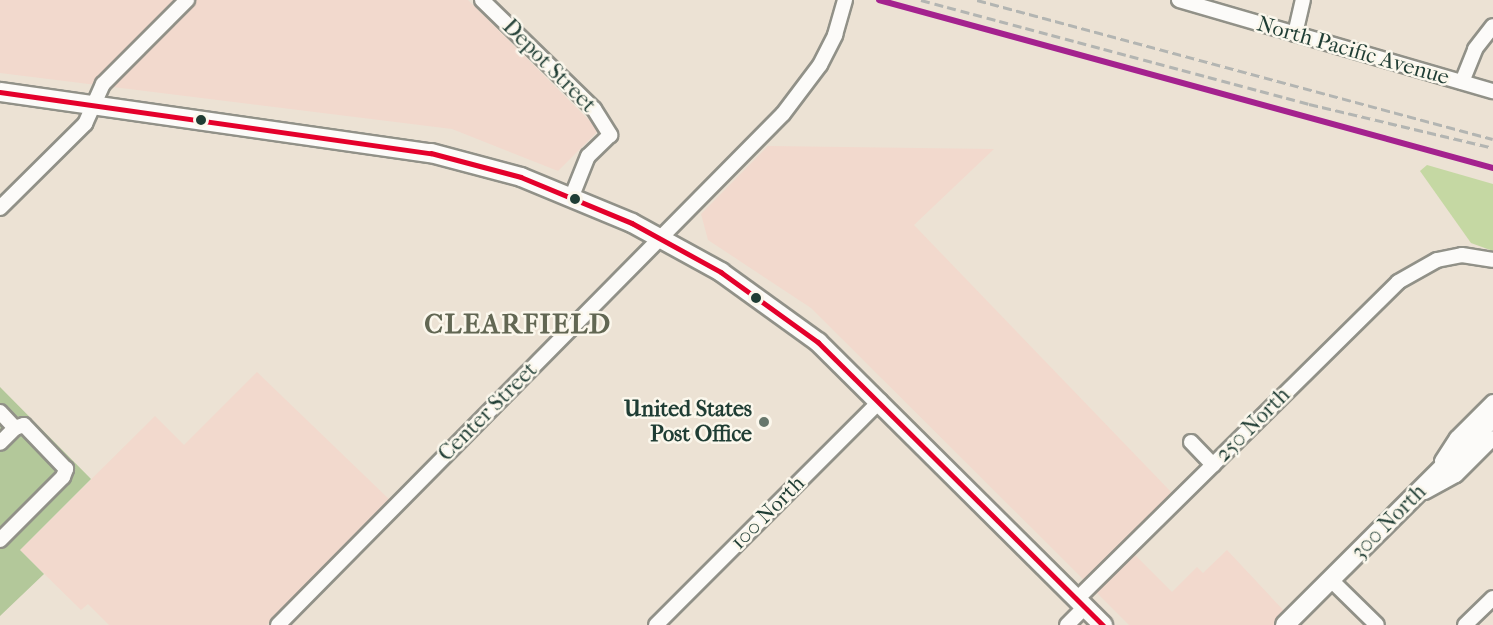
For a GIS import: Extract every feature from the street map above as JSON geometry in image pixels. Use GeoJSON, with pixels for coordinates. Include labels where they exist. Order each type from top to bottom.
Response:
{"type":"FeatureCollection","features":[{"type":"Feature","properties":{"kind":"main road"},"geometry":{"type":"LineString","coordinates":[[0,92],[406,148],[488,167],[572,196],[661,237],[721,272],[802,329],[880,400],[1103,625]]}},
{"type":"Feature","properties":{"kind":"main road","name":"300 North"},"geometry":{"type":"LineString","coordinates":[[1285,625],[1493,418]]}},
{"type":"Feature","properties":{"kind":"street"},"geometry":{"type":"LineString","coordinates":[[0,208],[85,124],[103,84],[187,0]]}},
{"type":"Feature","properties":{"kind":"street","name":"Depot Street"},"geometry":{"type":"LineString","coordinates":[[482,0],[594,109],[610,135],[588,156],[572,196]]}},
{"type":"Feature","properties":{"kind":"street","name":"Center Street"},"geometry":{"type":"LineString","coordinates":[[278,625],[783,114],[820,65],[836,35],[845,0]]}},
{"type":"Feature","properties":{"kind":"street","name":"North Pacific Avenue"},"geometry":{"type":"LineString","coordinates":[[1179,0],[1493,91]]}},
{"type":"Feature","properties":{"kind":"street"},"geometry":{"type":"LineString","coordinates":[[1295,34],[1303,0]]}},
{"type":"Feature","properties":{"kind":"street"},"geometry":{"type":"LineString","coordinates":[[1462,82],[1475,49],[1493,26]]}},
{"type":"Feature","properties":{"kind":"street","name":"250 North"},"geometry":{"type":"LineString","coordinates":[[1067,625],[1081,603],[1213,465],[1398,282],[1437,260],[1462,255],[1493,260]]}},
{"type":"Feature","properties":{"kind":"street","name":"100 North"},"geometry":{"type":"LineString","coordinates":[[656,625],[880,400]]}},
{"type":"Feature","properties":{"kind":"street"},"geometry":{"type":"LineString","coordinates":[[1413,498],[1457,438],[1493,402]]}},
{"type":"Feature","properties":{"kind":"street"},"geometry":{"type":"LineString","coordinates":[[0,412],[15,428]]}},
{"type":"Feature","properties":{"kind":"street"},"geometry":{"type":"LineString","coordinates":[[0,442],[15,428],[24,425],[66,469],[63,477],[0,540]]}},
{"type":"Feature","properties":{"kind":"street"},"geometry":{"type":"LineString","coordinates":[[1413,498],[1456,475],[1493,438]]}},
{"type":"Feature","properties":{"kind":"street"},"geometry":{"type":"LineString","coordinates":[[1191,442],[1213,465]]}},
{"type":"Feature","properties":{"kind":"street"},"geometry":{"type":"LineString","coordinates":[[1331,580],[1377,625]]}},
{"type":"Feature","properties":{"kind":"street"},"geometry":{"type":"LineString","coordinates":[[1465,625],[1493,598]]}},
{"type":"Feature","properties":{"kind":"shaded area"},"geometry":{"type":"Polygon","coordinates":[[[0,0],[468,0],[599,130],[558,171],[452,129],[0,73],[0,0]]]}},
{"type":"Feature","properties":{"kind":"shaded area"},"geometry":{"type":"Polygon","coordinates":[[[768,146],[994,149],[914,225],[1173,494],[1124,544],[1172,592],[1197,567],[1203,573],[1227,550],[1286,613],[1274,625],[1129,625],[811,308],[708,240],[701,214],[768,146]]]}},
{"type":"Feature","properties":{"kind":"shaded area"},"geometry":{"type":"Polygon","coordinates":[[[257,372],[393,503],[267,625],[109,625],[88,604],[81,610],[20,550],[155,416],[184,445],[257,372]]]}},
{"type":"Feature","properties":{"kind":"green space"},"geometry":{"type":"Polygon","coordinates":[[[1427,165],[1493,184],[1493,251],[1471,243],[1420,171],[1427,165]]]}},
{"type":"Feature","properties":{"kind":"green space"},"geometry":{"type":"Polygon","coordinates":[[[0,387],[91,479],[20,550],[44,574],[0,616],[0,387]]]}},
{"type":"Feature","properties":{"kind":"railway"},"geometry":{"type":"LineString","coordinates":[[921,0],[1309,104],[1493,148]]}},
{"type":"Feature","properties":{"kind":"railway"},"geometry":{"type":"LineString","coordinates":[[977,0],[1493,139]]}},
{"type":"Feature","properties":{"kind":"transit line"},"geometry":{"type":"LineString","coordinates":[[879,0],[1493,168]]}},
{"type":"Feature","properties":{"kind":"transit line"},"geometry":{"type":"LineString","coordinates":[[0,92],[431,153],[521,177],[632,223],[721,272],[818,342],[1103,625]]}},
{"type":"Feature","properties":{"kind":"place","name":"United States Post Office"},"geometry":{"type":"Point","coordinates":[764,422]}},
{"type":"Feature","properties":{"kind":"district","name":"CLEARFIELD"},"geometry":{"type":"Point","coordinates":[518,324]}}]}
